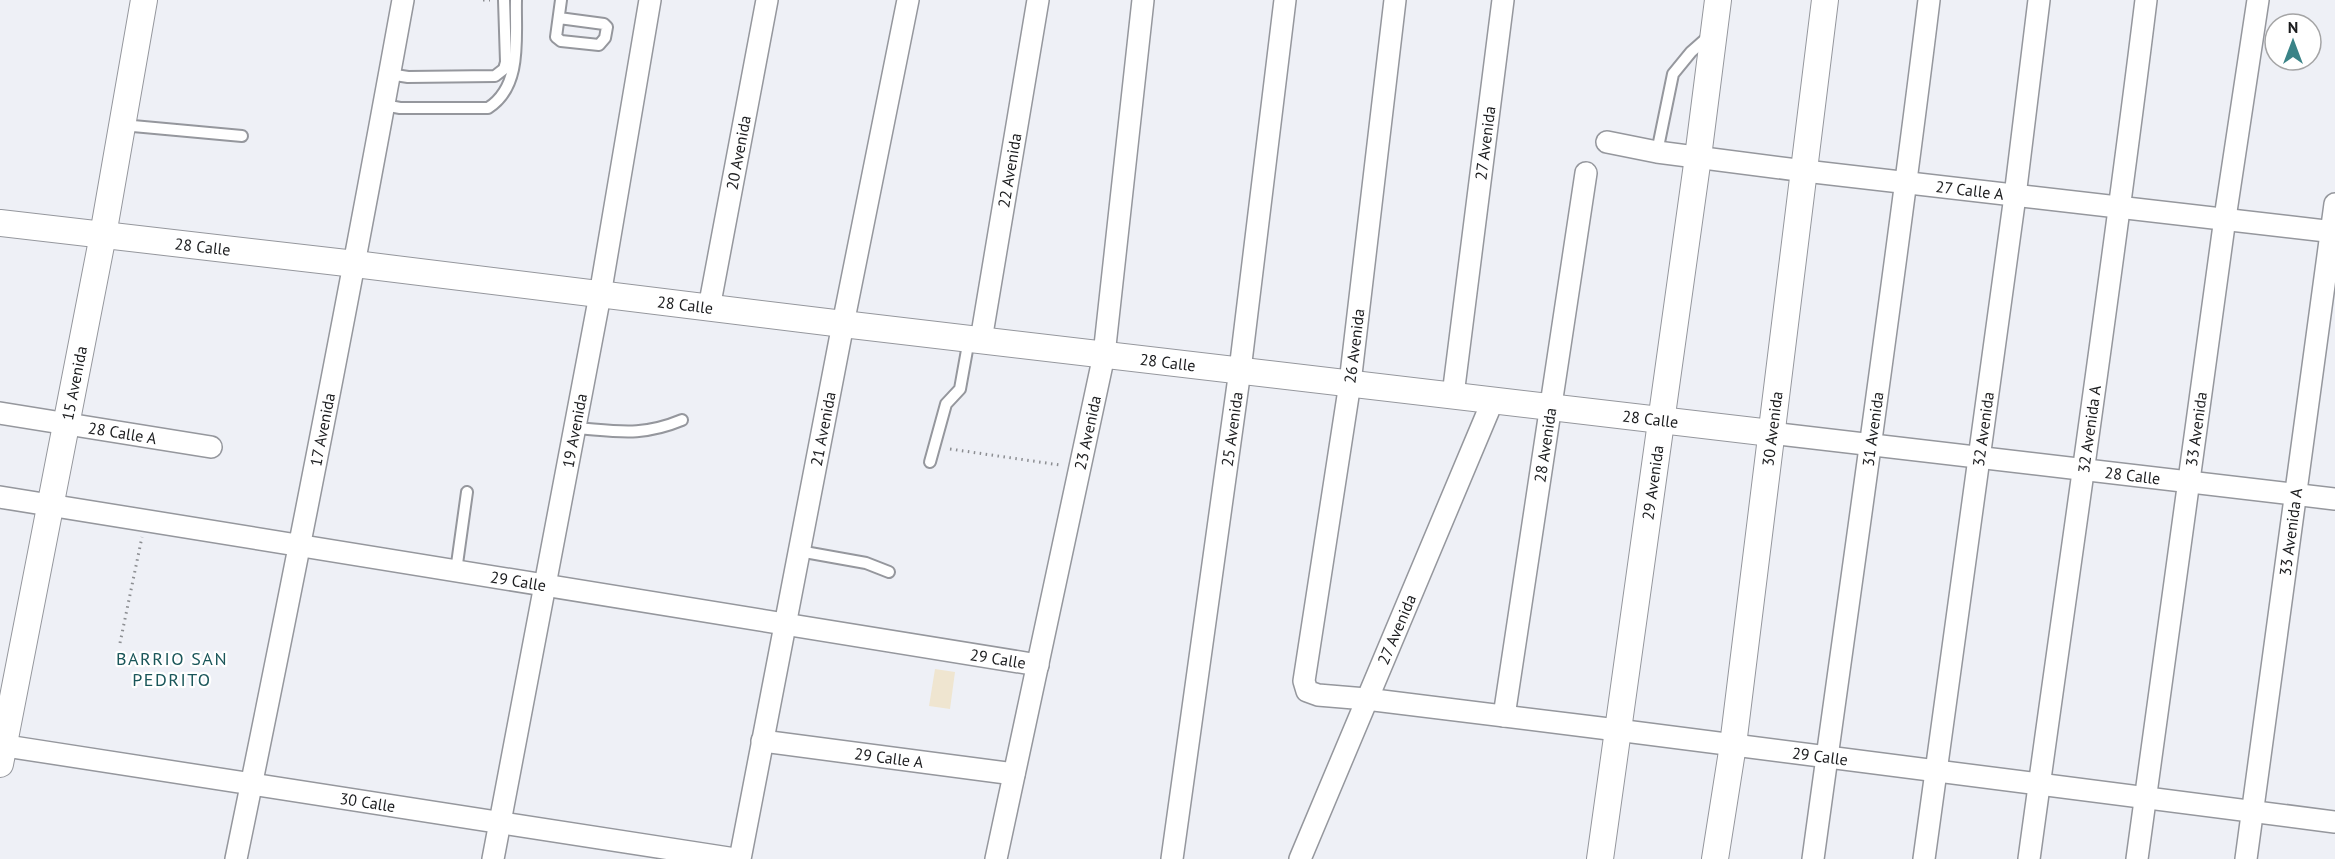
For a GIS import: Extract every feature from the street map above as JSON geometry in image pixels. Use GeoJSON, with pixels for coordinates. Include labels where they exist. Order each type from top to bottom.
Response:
{"type":"FeatureCollection","features":[{"type":"Feature","properties":{"kind":"street","name":"15 Avenida"},"geometry":{"type":"LineString","coordinates":[[1,752],[103,235],[144,0]]}},
{"type":"Feature","properties":{"kind":"street","name":"17 Avenida"},"geometry":{"type":"LineString","coordinates":[[236,859],[301,546],[403,0]]}},
{"type":"Feature","properties":{"kind":"street","name":"19 Avenida"},"geometry":{"type":"LineString","coordinates":[[493,859],[600,294],[650,0]]}},
{"type":"Feature","properties":{"kind":"street","name":"20 Avenida"},"geometry":{"type":"LineString","coordinates":[[709,308],[767,0]]}},
{"type":"Feature","properties":{"kind":"street","name":"21 Avenida"},"geometry":{"type":"LineString","coordinates":[[738,859],[908,0]]}},
{"type":"Feature","properties":{"kind":"street","name":"22 Avenida"},"geometry":{"type":"LineString","coordinates":[[975,339],[1038,0]]}},
{"type":"Feature","properties":{"kind":"street","name":"23 Avenida"},"geometry":{"type":"LineString","coordinates":[[996,859],[1104,355],[1143,0]]}},
{"type":"Feature","properties":{"kind":"street","name":"25 Avenida"},"geometry":{"type":"LineString","coordinates":[[1172,859],[1240,370],[1285,0]]}},
{"type":"Feature","properties":{"kind":"street","name":"26 Avenida"},"geometry":{"type":"LineString","coordinates":[[1307,691],[1304,681],[1350,383],[1395,0]]}},
{"type":"Feature","properties":{"kind":"street","name":"27 Avenida"},"geometry":{"type":"LineString","coordinates":[[1453,395],[1503,0]]}},
{"type":"Feature","properties":{"kind":"street","name":"29 Avenida"},"geometry":{"type":"LineString","coordinates":[[1600,859],[1718,0]]}},
{"type":"Feature","properties":{"kind":"street","name":"30 Avenida"},"geometry":{"type":"LineString","coordinates":[[1715,859],[1733,745],[1825,0]]}},
{"type":"Feature","properties":{"kind":"street","name":"31 Avenida"},"geometry":{"type":"LineString","coordinates":[[1813,859],[1929,0]]}},
{"type":"Feature","properties":{"kind":"street","name":"32 Avenida"},"geometry":{"type":"LineString","coordinates":[[1924,859],[2015,196],[2039,0]]}},
{"type":"Feature","properties":{"kind":"street","name":"32 Avenida A"},"geometry":{"type":"LineString","coordinates":[[2029,859],[2120,207],[2146,0]]}},
{"type":"Feature","properties":{"kind":"street","name":"33 Avenida"},"geometry":{"type":"LineString","coordinates":[[2137,859],[2225,218],[2258,0]]}},
{"type":"Feature","properties":{"kind":"street","name":"27 Calle A"},"geometry":{"type":"LineString","coordinates":[[1607,142],[1658,152],[1805,171],[2333,232]]}},
{"type":"Feature","properties":{"kind":"street","name":"28 Avenida"},"geometry":{"type":"LineString","coordinates":[[1504,716],[1586,173]]}},
{"type":"Feature","properties":{"kind":"street","name":"33 Avenida A"},"geometry":{"type":"LineString","coordinates":[[2246,859],[2335,204]]}},
{"type":"Feature","properties":{"kind":"street","name":"28 Calle"},"geometry":{"type":"LineString","coordinates":[[0,224],[2335,499]]}},
{"type":"Feature","properties":{"kind":"street","name":"27 Avenida"},"geometry":{"type":"LineString","coordinates":[[1300,859],[1493,400]]}},
{"type":"Feature","properties":{"kind":"street","name":"28 Calle A"},"geometry":{"type":"LineString","coordinates":[[0,413],[211,447]]}},
{"type":"Feature","properties":{"kind":"street","name":"29 Calle"},"geometry":{"type":"LineString","coordinates":[[0,497],[1038,665]]}},
{"type":"Feature","properties":{"kind":"street","name":"29 Calle"},"geometry":{"type":"LineString","coordinates":[[1307,691],[1318,695],[1617,730],[2335,822]]}},
{"type":"Feature","properties":{"kind":"street","name":"29 Calle A"},"geometry":{"type":"LineString","coordinates":[[762,741],[1014,774]]}},
{"type":"Feature","properties":{"kind":"street","name":"30 Calle"},"geometry":{"type":"LineString","coordinates":[[1,752],[252,784],[738,859]]}},
{"type":"Feature","properties":{"kind":"lane"},"geometry":{"type":"LineString","coordinates":[[389,74],[408,77],[495,76],[500,73],[506,62],[504,0]]}},
{"type":"Feature","properties":{"kind":"lane"},"geometry":{"type":"LineString","coordinates":[[384,105],[400,108],[488,108],[498,102],[507,89],[513,72],[516,0]]}},
{"type":"Feature","properties":{"kind":"lane"},"geometry":{"type":"LineString","coordinates":[[559,18],[604,24],[607,27],[605,38],[599,45],[561,41],[556,37],[561,0]]}},
{"type":"Feature","properties":{"kind":"lane"},"geometry":{"type":"LineString","coordinates":[[1658,152],[1673,74],[1691,52],[1713,32]]}},
{"type":"Feature","properties":{"kind":"lane"},"geometry":{"type":"LineString","coordinates":[[122,125],[242,136]]}},
{"type":"Feature","properties":{"kind":"lane"},"geometry":{"type":"LineString","coordinates":[[930,462],[946,404],[960,389],[975,339]]}},
{"type":"Feature","properties":{"kind":"lane"},"geometry":{"type":"LineString","coordinates":[[575,428],[637,433],[682,420]]}},
{"type":"Feature","properties":{"kind":"lane"},"geometry":{"type":"LineString","coordinates":[[456,571],[467,492]]}},
{"type":"Feature","properties":{"kind":"lane"},"geometry":{"type":"LineString","coordinates":[[799,551],[866,563],[889,572]]}},
{"type":"Feature","properties":{"kind":"path"},"geometry":{"type":"LineString","coordinates":[[483,0],[490,0]]}},
{"type":"Feature","properties":{"kind":"path"},"geometry":{"type":"LineString","coordinates":[[950,449],[1080,468]]}},
{"type":"Feature","properties":{"kind":"path"},"geometry":{"type":"LineString","coordinates":[[120,643],[146,521]]}},
{"type":"Feature","properties":{"kind":"shaded area"},"geometry":{"type":"Polygon","coordinates":[[[935,669],[955,672],[950,709],[929,706],[935,669]]]}},
{"type":"Feature","properties":{"kind":"district","name":"BARRIO SAN PEDRITO"},"geometry":{"type":"Point","coordinates":[172,669]}}]}
